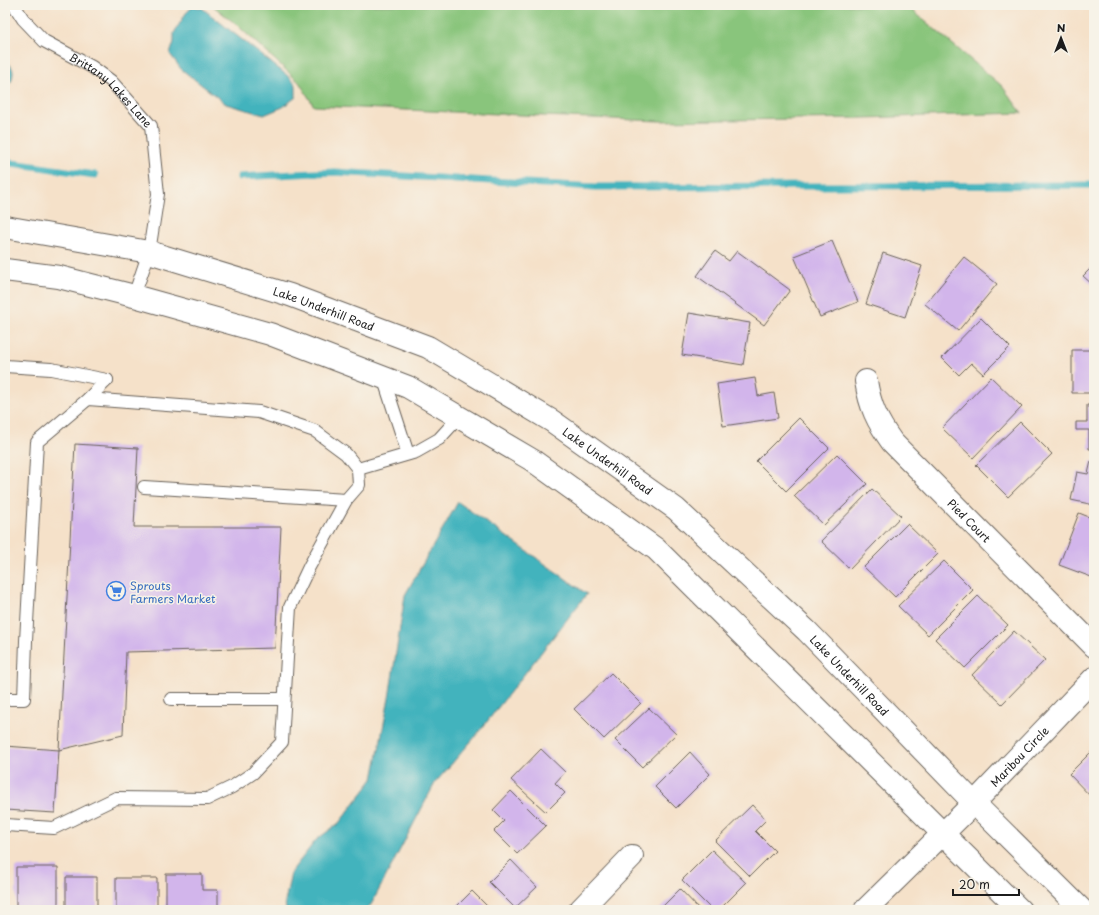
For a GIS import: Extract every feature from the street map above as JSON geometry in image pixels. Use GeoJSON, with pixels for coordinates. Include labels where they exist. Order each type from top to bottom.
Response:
{"type":"FeatureCollection","features":[{"type":"Feature","properties":{"kind":"street","name":"Lake Underhill Road"},"geometry":{"type":"LineString","coordinates":[[5,227],[149,252],[290,295],[428,347],[552,421],[676,509],[807,631],[974,803],[1082,910]]}},
{"type":"Feature","properties":{"kind":"street"},"geometry":{"type":"LineString","coordinates":[[5,270],[59,277],[134,296],[270,334],[408,387],[532,460],[656,549],[1020,910]]}},
{"type":"Feature","properties":{"kind":"street","name":"Pied Court"},"geometry":{"type":"LineString","coordinates":[[866,381],[873,410],[881,426],[892,442],[1094,646]]}},
{"type":"Feature","properties":{"kind":"street","name":"Maribou Circle"},"geometry":{"type":"LineString","coordinates":[[865,910],[974,803],[1094,678]]}},
{"type":"Feature","properties":{"kind":"street"},"geometry":{"type":"LineString","coordinates":[[580,910],[632,856]]}},
{"type":"Feature","properties":{"kind":"lane","name":"Brittany Lakes Lane"},"geometry":{"type":"LineString","coordinates":[[14,5],[23,19],[44,41],[92,67],[111,81],[151,126],[158,194],[149,252],[134,296]]}},
{"type":"Feature","properties":{"kind":"lane"},"geometry":{"type":"LineString","coordinates":[[5,366],[51,369],[107,380],[88,399],[37,442],[24,699],[5,699]]}},
{"type":"Feature","properties":{"kind":"lane"},"geometry":{"type":"LineString","coordinates":[[383,377],[408,454]]}},
{"type":"Feature","properties":{"kind":"lane"},"geometry":{"type":"LineString","coordinates":[[5,825],[54,828],[116,798],[207,799],[232,787],[253,773],[282,742],[290,607],[309,566],[346,500],[359,485],[358,469],[346,454],[315,431],[260,412],[88,399]]}},
{"type":"Feature","properties":{"kind":"lane"},"geometry":{"type":"LineString","coordinates":[[358,469],[416,452],[439,439],[459,417]]}},
{"type":"Feature","properties":{"kind":"lane"},"geometry":{"type":"LineString","coordinates":[[144,486],[346,500]]}},
{"type":"Feature","properties":{"kind":"lane"},"geometry":{"type":"LineString","coordinates":[[171,699],[284,699]]}},
{"type":"Feature","properties":{"kind":"green space"},"geometry":{"type":"Polygon","coordinates":[[[212,5],[906,5],[1002,86],[1022,113],[864,118],[659,121],[314,106],[299,82],[237,25],[212,5]]]}},
{"type":"Feature","properties":{"kind":"water"},"geometry":{"type":"Polygon","coordinates":[[[193,6],[202,8],[288,76],[296,85],[296,97],[283,107],[264,115],[226,104],[181,69],[170,54],[174,42],[174,33],[186,13],[193,6]]]}},
{"type":"Feature","properties":{"kind":"water"},"geometry":{"type":"Polygon","coordinates":[[[5,59],[11,67],[13,75],[11,82],[5,86],[5,59]]]}},
{"type":"Feature","properties":{"kind":"water"},"geometry":{"type":"Polygon","coordinates":[[[458,502],[587,594],[475,737],[435,783],[367,910],[286,910],[285,902],[291,872],[316,840],[339,823],[373,779],[389,698],[405,595],[458,502]]]}},
{"type":"Feature","properties":{"kind":"building"},"geometry":{"type":"Polygon","coordinates":[[[832,241],[858,302],[820,317],[794,256],[832,241]]]}},
{"type":"Feature","properties":{"kind":"building"},"geometry":{"type":"Polygon","coordinates":[[[715,251],[729,261],[737,251],[790,290],[764,325],[697,276],[715,251]]]}},
{"type":"Feature","properties":{"kind":"building"},"geometry":{"type":"Polygon","coordinates":[[[883,253],[922,266],[905,317],[866,304],[883,253]]]}},
{"type":"Feature","properties":{"kind":"building"},"geometry":{"type":"Polygon","coordinates":[[[964,257],[997,284],[958,331],[925,304],[964,257]]]}},
{"type":"Feature","properties":{"kind":"building"},"geometry":{"type":"Polygon","coordinates":[[[1094,265],[1094,286],[1083,276],[1094,265]]]}},
{"type":"Feature","properties":{"kind":"building"},"geometry":{"type":"Polygon","coordinates":[[[689,313],[750,323],[743,365],[682,355],[689,313]]]}},
{"type":"Feature","properties":{"kind":"building"},"geometry":{"type":"Polygon","coordinates":[[[981,318],[1010,347],[983,374],[971,363],[959,375],[942,358],[981,318]]]}},
{"type":"Feature","properties":{"kind":"building"},"geometry":{"type":"Polygon","coordinates":[[[1072,350],[1094,350],[1094,393],[1072,393],[1072,350]]]}},
{"type":"Feature","properties":{"kind":"building"},"geometry":{"type":"Polygon","coordinates":[[[991,377],[1022,407],[973,458],[942,428],[991,377]]]}},
{"type":"Feature","properties":{"kind":"building"},"geometry":{"type":"Polygon","coordinates":[[[755,378],[758,396],[774,393],[778,418],[723,426],[717,384],[755,378]]]}},
{"type":"Feature","properties":{"kind":"building"},"geometry":{"type":"Polygon","coordinates":[[[1087,405],[1094,405],[1094,449],[1089,449],[1089,430],[1076,430],[1076,422],[1087,422],[1087,405]]]}},
{"type":"Feature","properties":{"kind":"building"},"geometry":{"type":"Polygon","coordinates":[[[799,418],[829,448],[786,491],[756,461],[799,418]]]}},
{"type":"Feature","properties":{"kind":"building"},"geometry":{"type":"Polygon","coordinates":[[[1020,422],[1052,454],[1008,497],[976,465],[1020,422]]]}},
{"type":"Feature","properties":{"kind":"building"},"geometry":{"type":"Polygon","coordinates":[[[75,444],[138,448],[134,527],[281,527],[275,648],[126,652],[123,735],[59,750],[75,444]]]}},
{"type":"Feature","properties":{"kind":"building"},"geometry":{"type":"Polygon","coordinates":[[[837,454],[867,484],[824,525],[794,496],[837,454]]]}},
{"type":"Feature","properties":{"kind":"building"},"geometry":{"type":"Polygon","coordinates":[[[1091,461],[1094,462],[1094,505],[1071,500],[1077,472],[1088,474],[1091,461]]]}},
{"type":"Feature","properties":{"kind":"building"},"geometry":{"type":"Polygon","coordinates":[[[872,489],[901,516],[850,569],[821,541],[872,489]]]}},
{"type":"Feature","properties":{"kind":"building"},"geometry":{"type":"Polygon","coordinates":[[[1079,513],[1094,519],[1094,578],[1059,565],[1079,513]]]}},
{"type":"Feature","properties":{"kind":"building"},"geometry":{"type":"Polygon","coordinates":[[[907,524],[938,554],[895,597],[864,567],[907,524]]]}},
{"type":"Feature","properties":{"kind":"building"},"geometry":{"type":"Polygon","coordinates":[[[944,561],[973,590],[928,635],[898,606],[944,561]]]}},
{"type":"Feature","properties":{"kind":"building"},"geometry":{"type":"Polygon","coordinates":[[[978,596],[1008,625],[965,668],[935,639],[978,596]]]}},
{"type":"Feature","properties":{"kind":"building"},"geometry":{"type":"Polygon","coordinates":[[[1014,631],[1045,660],[1002,704],[972,675],[1014,631]]]}},
{"type":"Feature","properties":{"kind":"building"},"geometry":{"type":"Polygon","coordinates":[[[611,673],[641,703],[604,739],[574,709],[611,673]]]}},
{"type":"Feature","properties":{"kind":"building"},"geometry":{"type":"Polygon","coordinates":[[[649,708],[676,734],[642,767],[615,740],[649,708]]]}},
{"type":"Feature","properties":{"kind":"building"},"geometry":{"type":"Polygon","coordinates":[[[5,746],[59,750],[55,813],[5,810],[5,746]]]}},
{"type":"Feature","properties":{"kind":"building"},"geometry":{"type":"Polygon","coordinates":[[[541,749],[565,772],[555,783],[565,793],[546,812],[511,780],[541,749]]]}},
{"type":"Feature","properties":{"kind":"building"},"geometry":{"type":"Polygon","coordinates":[[[1094,749],[1094,800],[1069,774],[1094,749]]]}},
{"type":"Feature","properties":{"kind":"building"},"geometry":{"type":"Polygon","coordinates":[[[690,752],[710,774],[676,808],[655,787],[690,752]]]}},
{"type":"Feature","properties":{"kind":"building"},"geometry":{"type":"Polygon","coordinates":[[[511,791],[546,826],[517,854],[494,831],[504,821],[493,810],[511,791]]]}},
{"type":"Feature","properties":{"kind":"building"},"geometry":{"type":"Polygon","coordinates":[[[752,805],[766,820],[755,831],[775,851],[750,876],[715,841],[752,805]]]}},
{"type":"Feature","properties":{"kind":"building"},"geometry":{"type":"Polygon","coordinates":[[[712,850],[746,883],[719,910],[712,910],[682,880],[712,850]]]}},
{"type":"Feature","properties":{"kind":"building"},"geometry":{"type":"Polygon","coordinates":[[[511,860],[537,887],[515,908],[489,882],[511,860]]]}},
{"type":"Feature","properties":{"kind":"building"},"geometry":{"type":"Polygon","coordinates":[[[16,867],[58,867],[58,910],[16,910],[16,867]]]}},
{"type":"Feature","properties":{"kind":"building"},"geometry":{"type":"Polygon","coordinates":[[[166,874],[202,874],[202,890],[218,890],[218,910],[166,910],[166,874]]]}},
{"type":"Feature","properties":{"kind":"building"},"geometry":{"type":"Polygon","coordinates":[[[66,877],[97,877],[97,910],[66,910],[66,877]]]}},
{"type":"Feature","properties":{"kind":"building"},"geometry":{"type":"Polygon","coordinates":[[[116,878],[157,878],[157,910],[116,910],[116,878]]]}},
{"type":"Feature","properties":{"kind":"building"},"geometry":{"type":"Polygon","coordinates":[[[680,889],[700,910],[659,910],[680,889]]]}},
{"type":"Feature","properties":{"kind":"building"},"geometry":{"type":"Polygon","coordinates":[[[472,891],[491,910],[453,910],[472,891]]]}},
{"type":"Feature","properties":{"kind":"waterway"},"geometry":{"type":"LineString","coordinates":[[5,162],[95,175]]}},
{"type":"Feature","properties":{"kind":"waterway"},"geometry":{"type":"LineString","coordinates":[[240,177],[334,172],[595,187],[1094,185]]}},
{"type":"Feature","properties":{"kind":"place","name":"Sprouts Farmers Market"},"geometry":{"type":"Point","coordinates":[116,591]}}]}
